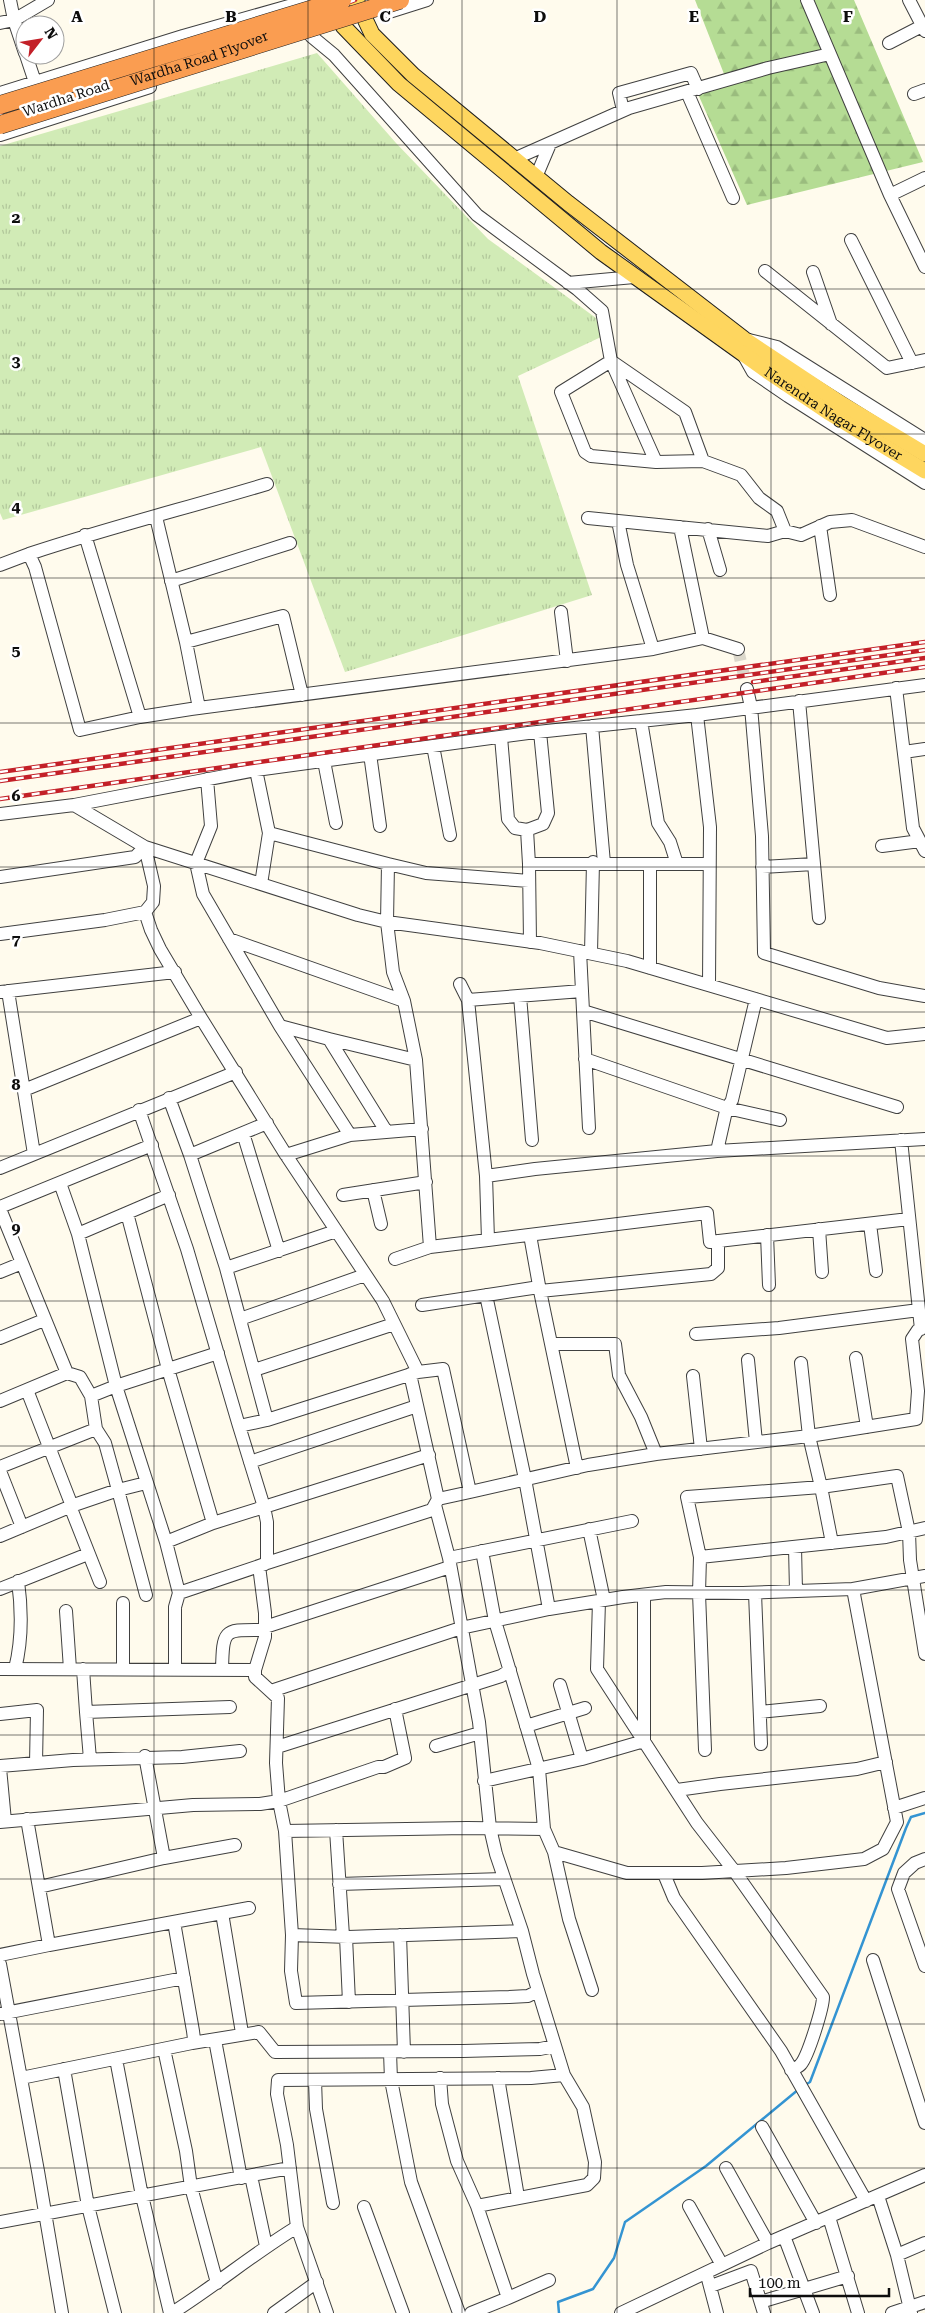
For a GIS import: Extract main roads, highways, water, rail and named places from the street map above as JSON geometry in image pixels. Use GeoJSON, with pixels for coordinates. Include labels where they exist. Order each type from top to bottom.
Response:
{"type":"FeatureCollection","features":[{"type":"Feature","properties":{"kind":"highway","name":"Wardha Road Flyover"},"geometry":{"type":"LineString","coordinates":[[0,105],[342,0]]}},
{"type":"Feature","properties":{"kind":"highway","name":"Wardha Road Flyover"},"geometry":{"type":"LineString","coordinates":[[0,125],[400,0]]}},
{"type":"Feature","properties":{"kind":"main road","name":"Narendra Nagar Flyover"},"geometry":{"type":"LineString","coordinates":[[333,0],[343,26],[400,84],[534,198],[634,276],[744,355],[828,412],[925,471]]}},
{"type":"Feature","properties":{"kind":"main road","name":"Narendra Nagar Flyover"},"geometry":{"type":"LineString","coordinates":[[356,0],[372,34],[413,75],[536,177],[744,339],[925,454]]}},
{"type":"Feature","properties":{"kind":"waterway"},"geometry":{"type":"LineString","coordinates":[[805,2085],[810,2082],[906,1828],[911,1817],[925,1813]]}},
{"type":"Feature","properties":{"kind":"waterway"},"geometry":{"type":"LineString","coordinates":[[559,2313],[558,2302],[593,2289],[614,2258],[625,2222],[706,2166],[799,2089]]}},
{"type":"Feature","properties":{"kind":"tunnel"},"geometry":{"type":"LineString","coordinates":[[738,649],[747,689]]}},
{"type":"Feature","properties":{"kind":"railway"},"geometry":{"type":"LineString","coordinates":[[0,122],[224,52],[355,0]]}},
{"type":"Feature","properties":{"kind":"railway"},"geometry":{"type":"LineString","coordinates":[[147,67],[310,10]]}},
{"type":"Feature","properties":{"kind":"railway"},"geometry":{"type":"LineString","coordinates":[[0,112],[118,76]]}},
{"type":"Feature","properties":{"kind":"railway"},"geometry":{"type":"LineString","coordinates":[[0,772],[925,642]]}},
{"type":"Feature","properties":{"kind":"railway"},"geometry":{"type":"LineString","coordinates":[[0,781],[925,650]]}},
{"type":"Feature","properties":{"kind":"railway"},"geometry":{"type":"LineString","coordinates":[[753,682],[925,658]]}},
{"type":"Feature","properties":{"kind":"railway"},"geometry":{"type":"LineString","coordinates":[[0,799],[925,667]]}}]}
